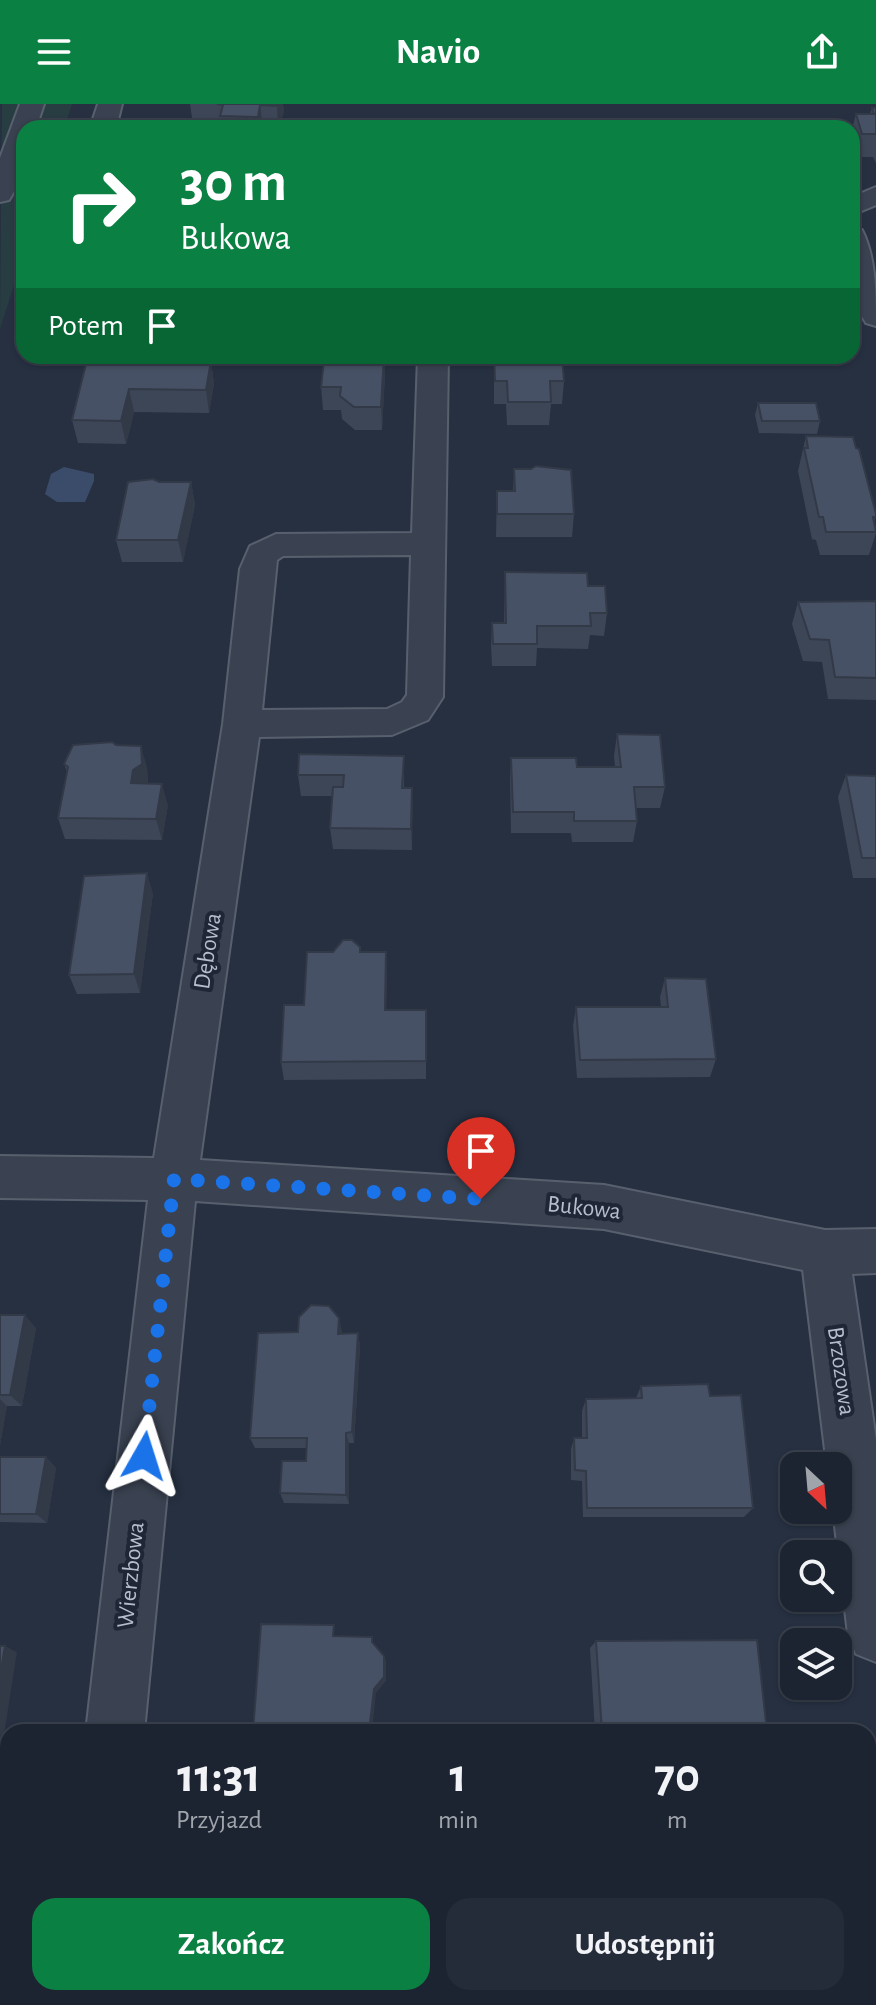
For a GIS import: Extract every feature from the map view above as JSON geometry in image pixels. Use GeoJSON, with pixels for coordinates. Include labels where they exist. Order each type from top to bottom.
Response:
{"type":"FeatureCollection","features":[{"type":"Feature","properties":{"kind":"street"},"geometry":{"type":"LineString","coordinates":[[0,194],[16,149]]}},
{"type":"Feature","properties":{"kind":"street"},"geometry":{"type":"LineString","coordinates":[[860,260],[874,302]]}},
{"type":"Feature","properties":{"kind":"street"},"geometry":{"type":"LineString","coordinates":[[242,724],[392,722],[415,711],[425,697],[433,364]]}},
{"type":"Feature","properties":{"kind":"street","name":"Dębowa"},"geometry":{"type":"LineString","coordinates":[[174,1179],[242,724],[257,569],[267,549],[276,545],[428,544]]}},
{"type":"Feature","properties":{"kind":"street","name":"Bukowa"},"geometry":{"type":"LineString","coordinates":[[0,1177],[174,1179],[604,1207],[825,1252],[876,1251]]}},
{"type":"Feature","properties":{"kind":"street","name":"Wierzbowa"},"geometry":{"type":"LineString","coordinates":[[116,1724],[174,1179]]}},
{"type":"Feature","properties":{"kind":"street"},"geometry":{"type":"LineString","coordinates":[[825,1252],[876,1238]]}},
{"type":"Feature","properties":{"kind":"street","name":"Brzozowa"},"geometry":{"type":"LineString","coordinates":[[825,1252],[876,1634]]}},
{"type":"Feature","properties":{"kind":"green space"},"geometry":{"type":"Polygon","coordinates":[[[2,104],[72,104],[67,120],[16,120],[16,279],[0,329],[2,104]]]}},
{"type":"Feature","properties":{"kind":"water"},"geometry":{"type":"Polygon","coordinates":[[[64,467],[94,474],[85,502],[57,502],[45,494],[51,474],[64,467]]]}},
{"type":"Feature","properties":{"kind":"building"},"geometry":{"type":"Polygon","coordinates":[[[217,104],[277,104],[260,105],[258,117],[220,116],[223,105],[217,104]]]}},
{"type":"Feature","properties":{"kind":"building"},"geometry":{"type":"Polygon","coordinates":[[[872,108],[876,108],[876,134],[862,134],[856,114],[874,114],[872,108]]]}},
{"type":"Feature","properties":{"kind":"building"},"geometry":{"type":"Polygon","coordinates":[[[86,364],[210,364],[206,390],[129,389],[121,421],[72,420],[86,364]]]}},
{"type":"Feature","properties":{"kind":"building"},"geometry":{"type":"Polygon","coordinates":[[[324,364],[384,364],[381,407],[354,407],[340,396],[341,387],[321,387],[324,364]]]}},
{"type":"Feature","properties":{"kind":"building"},"geometry":{"type":"Polygon","coordinates":[[[494,364],[563,364],[564,381],[550,381],[551,402],[508,402],[507,381],[495,381],[494,364]]]}},
{"type":"Feature","properties":{"kind":"building"},"geometry":{"type":"Polygon","coordinates":[[[758,403],[816,403],[820,421],[762,421],[758,403]]]}},
{"type":"Feature","properties":{"kind":"building"},"geometry":{"type":"Polygon","coordinates":[[[806,436],[853,437],[876,514],[873,517],[876,532],[826,532],[823,517],[819,517],[804,448],[808,448],[806,436]]]}},
{"type":"Feature","properties":{"kind":"building"},"geometry":{"type":"Polygon","coordinates":[[[536,466],[571,470],[574,514],[497,514],[497,491],[515,491],[514,469],[536,466]]]}},
{"type":"Feature","properties":{"kind":"building"},"geometry":{"type":"Polygon","coordinates":[[[153,479],[159,482],[191,482],[178,540],[116,540],[128,482],[153,479]]]}},
{"type":"Feature","properties":{"kind":"building"},"geometry":{"type":"Polygon","coordinates":[[[505,572],[587,573],[588,586],[605,586],[607,613],[590,613],[591,626],[537,626],[537,644],[493,644],[492,623],[506,623],[505,572]]]}},
{"type":"Feature","properties":{"kind":"building"},"geometry":{"type":"Polygon","coordinates":[[[876,601],[876,678],[835,677],[829,640],[810,639],[798,602],[876,601]]]}},
{"type":"Feature","properties":{"kind":"building"},"geometry":{"type":"Polygon","coordinates":[[[617,734],[660,735],[665,787],[634,787],[637,821],[574,821],[574,812],[513,812],[511,758],[576,758],[577,767],[621,767],[617,734]]]}},
{"type":"Feature","properties":{"kind":"building"},"geometry":{"type":"Polygon","coordinates":[[[112,742],[116,745],[141,746],[142,764],[133,770],[131,783],[162,784],[156,819],[58,818],[68,767],[64,764],[73,745],[112,742]]]}},
{"type":"Feature","properties":{"kind":"building"},"geometry":{"type":"Polygon","coordinates":[[[299,754],[404,756],[402,788],[412,788],[411,829],[330,828],[333,787],[343,787],[344,775],[298,775],[299,754]]]}},
{"type":"Feature","properties":{"kind":"building"},"geometry":{"type":"Polygon","coordinates":[[[846,775],[876,776],[876,858],[862,858],[846,775]]]}},
{"type":"Feature","properties":{"kind":"building"},"geometry":{"type":"Polygon","coordinates":[[[147,873],[134,974],[69,975],[84,876],[147,873]]]}},
{"type":"Feature","properties":{"kind":"building"},"geometry":{"type":"Polygon","coordinates":[[[343,940],[352,940],[360,947],[360,952],[386,952],[385,1010],[426,1010],[426,1061],[281,1062],[284,1005],[304,1005],[307,952],[333,952],[343,940]]]}},
{"type":"Feature","properties":{"kind":"building"},"geometry":{"type":"Polygon","coordinates":[[[665,978],[706,979],[716,1059],[580,1060],[576,1007],[668,1007],[665,978]]]}},
{"type":"Feature","properties":{"kind":"building"},"geometry":{"type":"Polygon","coordinates":[[[311,1305],[329,1306],[339,1318],[338,1334],[358,1333],[352,1432],[346,1433],[346,1495],[280,1493],[282,1461],[306,1461],[307,1438],[250,1438],[258,1333],[298,1332],[299,1317],[311,1305]]]}},
{"type":"Feature","properties":{"kind":"building"},"geometry":{"type":"Polygon","coordinates":[[[0,1315],[25,1315],[10,1395],[0,1395],[0,1315]]]}},
{"type":"Feature","properties":{"kind":"building"},"geometry":{"type":"Polygon","coordinates":[[[708,1384],[710,1396],[741,1395],[753,1508],[587,1508],[586,1471],[575,1470],[574,1438],[587,1438],[586,1399],[642,1398],[641,1386],[708,1384]]]}},
{"type":"Feature","properties":{"kind":"building"},"geometry":{"type":"Polygon","coordinates":[[[0,1457],[46,1457],[36,1514],[0,1514],[0,1457]]]}},
{"type":"Feature","properties":{"kind":"building"},"geometry":{"type":"Polygon","coordinates":[[[261,1624],[334,1625],[333,1636],[372,1637],[372,1642],[384,1656],[384,1677],[374,1689],[370,1724],[254,1724],[261,1624]]]}},
{"type":"Feature","properties":{"kind":"building"},"geometry":{"type":"Polygon","coordinates":[[[757,1640],[766,1724],[601,1724],[596,1641],[757,1640]]]}},
{"type":"Feature","properties":{"kind":"building"},"geometry":{"type":"Polygon","coordinates":[[[0,1646],[5,1646],[0,1676],[0,1646]]]}},
{"type":"Feature","properties":{"kind":"route"},"geometry":{"type":"LineString","coordinates":[[144,1456],[174,1179],[481,1199]]}}]}
